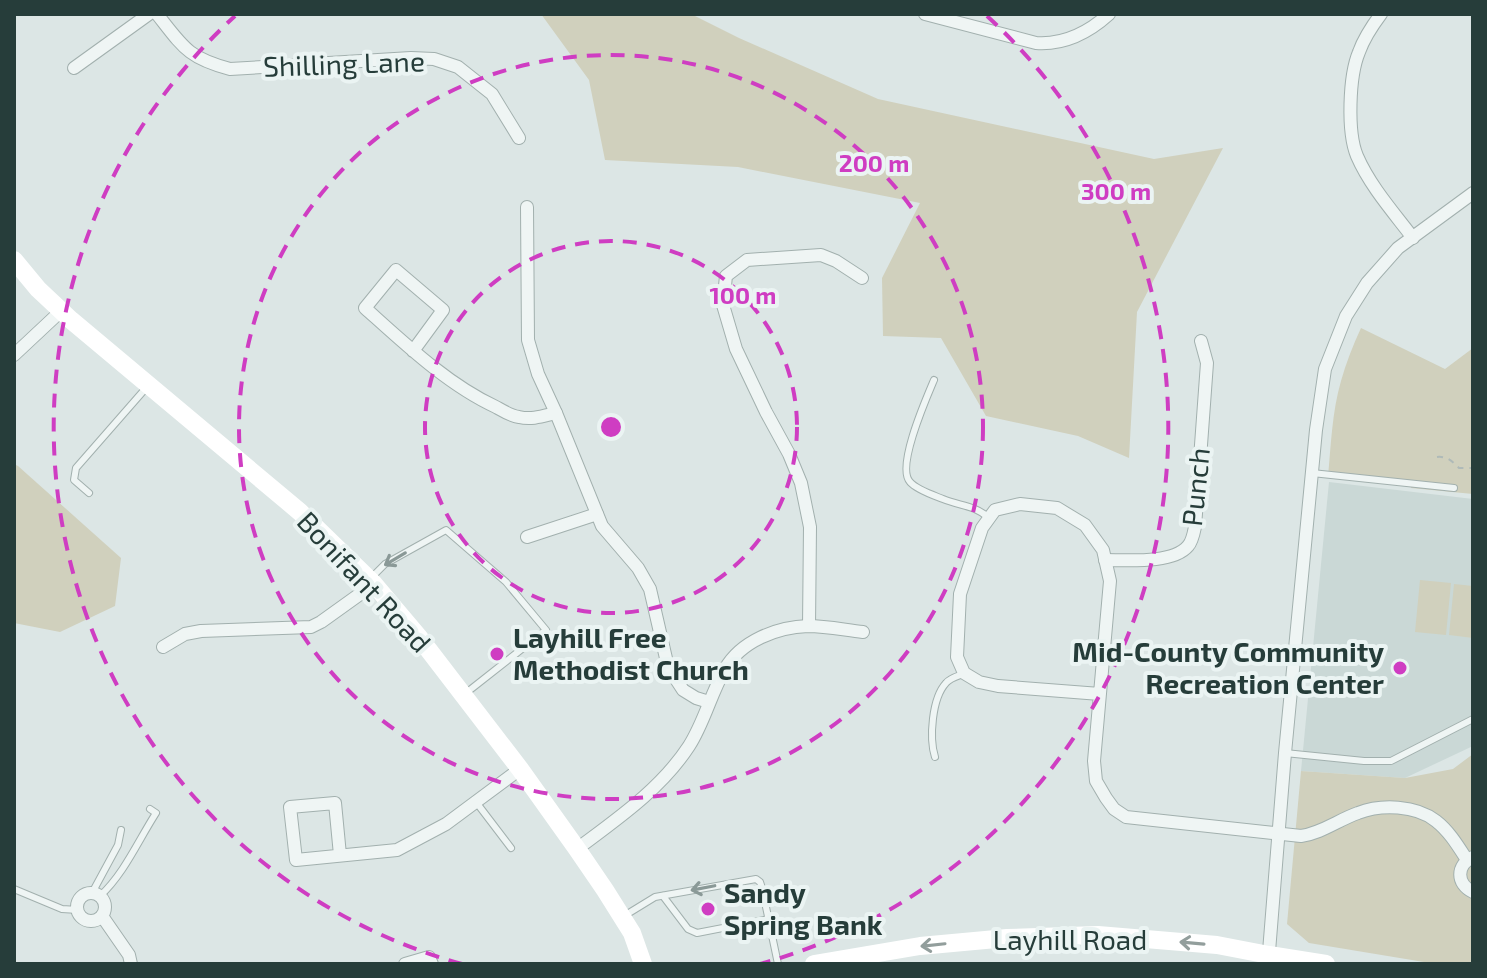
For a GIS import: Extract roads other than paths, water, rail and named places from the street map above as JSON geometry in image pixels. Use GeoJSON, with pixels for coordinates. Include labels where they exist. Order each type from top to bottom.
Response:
{"type":"FeatureCollection","features":[{"type":"Feature","properties":{"kind":"main road","name":"Bonifant Road"},"geometry":{"type":"LineString","coordinates":[[14,260],[61,311],[300,512],[371,582],[418,636],[577,849],[632,933],[643,964]]}},
{"type":"Feature","properties":{"kind":"main road","name":"Layhill Road"},"geometry":{"type":"LineString","coordinates":[[814,964],[920,946],[994,939],[1098,935],[1217,945],[1268,960],[1326,964]]}},
{"type":"Feature","properties":{"kind":"street"},"geometry":{"type":"LineString","coordinates":[[74,68],[149,14]]}},
{"type":"Feature","properties":{"kind":"street","name":"Shilling Lane"},"geometry":{"type":"LineString","coordinates":[[157,14],[182,46],[195,57],[230,69],[411,58],[434,59],[458,67],[492,94],[519,138]]}},
{"type":"Feature","properties":{"kind":"street"},"geometry":{"type":"LineString","coordinates":[[925,14],[1048,44],[1071,40],[1109,14]]}},
{"type":"Feature","properties":{"kind":"street"},"geometry":{"type":"LineString","coordinates":[[1381,14],[1357,54],[1350,117],[1356,154],[1380,195],[1413,238]]}},
{"type":"Feature","properties":{"kind":"street"},"geometry":{"type":"LineString","coordinates":[[1268,960],[1277,835],[1325,369],[1346,316],[1367,283],[1398,248],[1473,193]]}},
{"type":"Feature","properties":{"kind":"street"},"geometry":{"type":"LineString","coordinates":[[527,207],[528,340],[538,374],[602,526],[638,568],[650,589],[668,667],[683,690],[709,702]]}},
{"type":"Feature","properties":{"kind":"street"},"geometry":{"type":"LineString","coordinates":[[809,626],[810,527],[801,483],[736,349],[723,305],[726,276],[747,260],[821,255],[862,278]]}},
{"type":"Feature","properties":{"kind":"street"},"geometry":{"type":"LineString","coordinates":[[413,351],[443,310],[396,270],[365,308],[413,351],[469,392],[517,417],[538,418],[556,413]]}},
{"type":"Feature","properties":{"kind":"street"},"geometry":{"type":"LineString","coordinates":[[14,355],[61,311]]}},
{"type":"Feature","properties":{"kind":"street","name":"Punch"},"geometry":{"type":"LineString","coordinates":[[1105,560],[1159,560],[1189,546],[1195,527],[1207,363],[1201,341]]}},
{"type":"Feature","properties":{"kind":"street"},"geometry":{"type":"LineString","coordinates":[[1100,694],[998,686],[979,682],[964,673],[957,657],[960,594],[982,528],[995,510],[1020,504],[1057,508],[1085,525],[1103,550],[1110,581],[1100,694],[1094,761],[1096,781],[1114,809],[1126,817],[1301,836],[1313,834],[1359,812],[1390,807],[1410,809],[1435,819],[1470,858],[1460,869],[1460,881],[1473,892]]}},
{"type":"Feature","properties":{"kind":"street"},"geometry":{"type":"LineString","coordinates":[[527,537],[597,514]]}},
{"type":"Feature","properties":{"kind":"street"},"geometry":{"type":"LineString","coordinates":[[163,647],[185,634],[201,631],[311,627],[371,582]]}},
{"type":"Feature","properties":{"kind":"street"},"geometry":{"type":"LineString","coordinates":[[577,849],[638,803],[671,769],[690,745],[726,667],[736,654],[757,638],[809,626],[863,632]]}},
{"type":"Feature","properties":{"kind":"street"},"geometry":{"type":"LineString","coordinates":[[340,855],[335,803],[290,807],[296,860],[397,850],[446,824],[520,769]]}},
{"type":"Feature","properties":{"kind":"street"},"geometry":{"type":"LineString","coordinates":[[96,895],[105,907],[102,916],[90,921],[82,917],[78,910],[81,898],[96,895]]}},
{"type":"Feature","properties":{"kind":"street"},"geometry":{"type":"LineString","coordinates":[[102,916],[129,955],[131,964]]}},
{"type":"Feature","properties":{"kind":"street"},"geometry":{"type":"LineString","coordinates":[[405,964],[429,957],[432,964]]}},
{"type":"Feature","properties":{"kind":"lane"},"geometry":{"type":"LineString","coordinates":[[934,380],[907,455],[905,470],[908,480],[944,500],[981,510],[989,518]]}},
{"type":"Feature","properties":{"kind":"lane"},"geometry":{"type":"LineString","coordinates":[[89,493],[74,480],[76,468],[148,385]]}},
{"type":"Feature","properties":{"kind":"lane"},"geometry":{"type":"LineString","coordinates":[[1312,473],[1454,488]]}},
{"type":"Feature","properties":{"kind":"lane"},"geometry":{"type":"LineString","coordinates":[[371,582],[385,564],[446,530],[506,582],[546,630],[463,695]]}},
{"type":"Feature","properties":{"kind":"lane"},"geometry":{"type":"LineString","coordinates":[[935,757],[932,732],[941,691],[945,683],[964,673]]}},
{"type":"Feature","properties":{"kind":"lane"},"geometry":{"type":"LineString","coordinates":[[1285,753],[1391,761],[1473,719]]}},
{"type":"Feature","properties":{"kind":"lane"},"geometry":{"type":"LineString","coordinates":[[476,802],[511,848]]}},
{"type":"Feature","properties":{"kind":"lane"},"geometry":{"type":"LineString","coordinates":[[96,895],[108,888],[118,875],[156,813],[150,809]]}},
{"type":"Feature","properties":{"kind":"lane"},"geometry":{"type":"LineString","coordinates":[[96,895],[118,845],[121,830]]}},
{"type":"Feature","properties":{"kind":"lane"},"geometry":{"type":"LineString","coordinates":[[622,917],[655,897],[756,879],[762,888],[778,964]]}},
{"type":"Feature","properties":{"kind":"lane"},"geometry":{"type":"LineString","coordinates":[[14,889],[62,909],[78,910]]}},
{"type":"Feature","properties":{"kind":"lane"},"geometry":{"type":"LineString","coordinates":[[663,896],[688,929],[697,933],[769,919]]}},
{"type":"Feature","properties":{"kind":"place","name":"Layhill Free Methodist Church"},"geometry":{"type":"Point","coordinates":[497,654]}},
{"type":"Feature","properties":{"kind":"place","name":"Mid-County Community Recreation Center"},"geometry":{"type":"Point","coordinates":[1400,668]}},
{"type":"Feature","properties":{"kind":"place","name":"Sandy Spring Bank"},"geometry":{"type":"Point","coordinates":[708,909]}}]}
